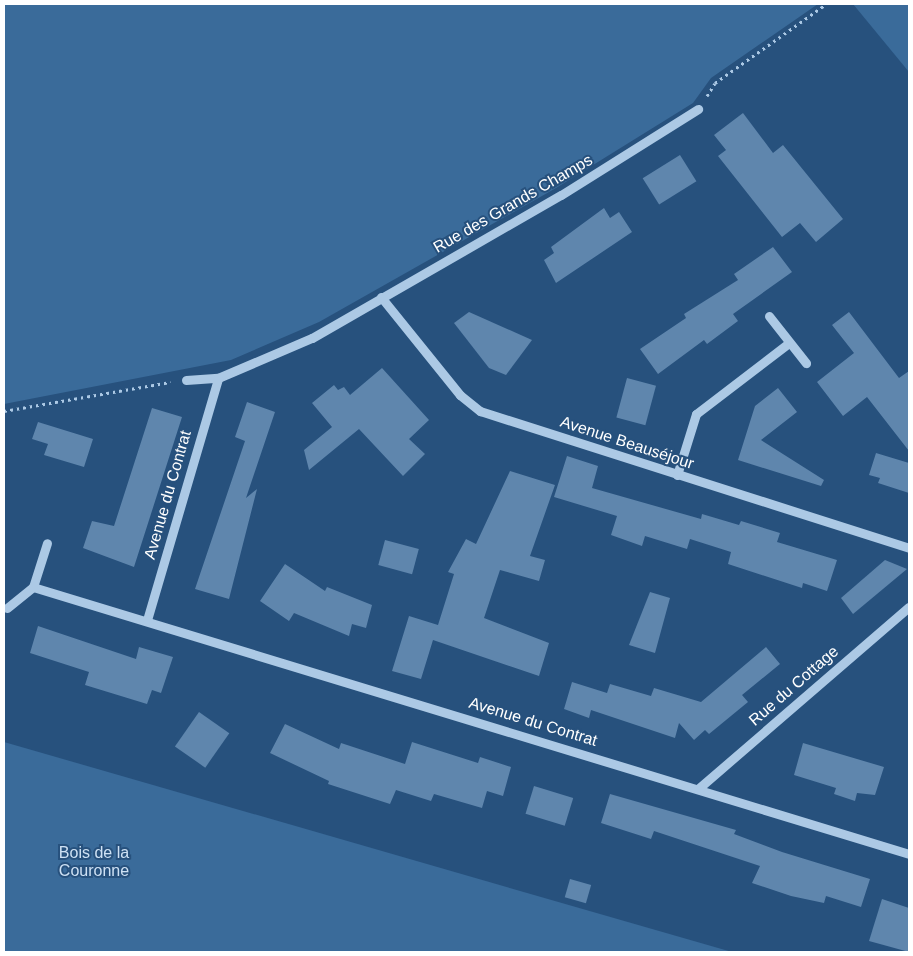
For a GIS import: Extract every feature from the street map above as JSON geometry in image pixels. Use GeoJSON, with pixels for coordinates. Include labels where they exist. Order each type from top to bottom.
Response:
{"type":"FeatureCollection","features":[{"type":"Feature","properties":{"kind":"street","name":"Rue des Grands Champs"},"geometry":{"type":"LineString","coordinates":[[186,380],[218,378],[312,338],[561,195],[698,109]]}},
{"type":"Feature","properties":{"kind":"street","name":"Avenue Beauséjour"},"geometry":{"type":"LineString","coordinates":[[381,297],[460,395],[480,411],[909,548]]}},
{"type":"Feature","properties":{"kind":"street"},"geometry":{"type":"LineString","coordinates":[[769,316],[806,363]]}},
{"type":"Feature","properties":{"kind":"street"},"geometry":{"type":"LineString","coordinates":[[677,475],[696,414],[789,343]]}},
{"type":"Feature","properties":{"kind":"street","name":"Avenue du Contrat"},"geometry":{"type":"LineString","coordinates":[[147,620],[218,378]]}},
{"type":"Feature","properties":{"kind":"street"},"geometry":{"type":"LineString","coordinates":[[7,608],[33,587],[47,543]]}},
{"type":"Feature","properties":{"kind":"street","name":"Avenue du Contrat"},"geometry":{"type":"LineString","coordinates":[[33,587],[147,620],[909,854]]}},
{"type":"Feature","properties":{"kind":"street","name":"Rue du Cottage"},"geometry":{"type":"LineString","coordinates":[[698,788],[909,607]]}},
{"type":"Feature","properties":{"kind":"path"},"geometry":{"type":"LineString","coordinates":[[698,109],[715,83],[826,4]]}},
{"type":"Feature","properties":{"kind":"path"},"geometry":{"type":"LineString","coordinates":[[4,411],[186,380]]}},
{"type":"Feature","properties":{"kind":"green space"},"geometry":{"type":"Polygon","coordinates":[[[4,4],[818,4],[711,78],[693,103],[556,188],[319,322],[231,360],[4,404],[4,4]]]}},
{"type":"Feature","properties":{"kind":"green space"},"geometry":{"type":"Polygon","coordinates":[[[853,4],[909,4],[909,72],[853,4]]]}},
{"type":"Feature","properties":{"kind":"green space","name":"Bois de la Couronne"},"geometry":{"type":"Polygon","coordinates":[[[4,742],[732,952],[4,952],[4,742]]]}},
{"type":"Feature","properties":{"kind":"building"},"geometry":{"type":"Polygon","coordinates":[[[743,113],[773,153],[783,145],[843,219],[816,242],[800,223],[782,237],[718,156],[726,150],[714,135],[743,113]]]}},
{"type":"Feature","properties":{"kind":"building"},"geometry":{"type":"Polygon","coordinates":[[[680,155],[696,181],[659,205],[643,178],[680,155]]]}},
{"type":"Feature","properties":{"kind":"building"},"geometry":{"type":"Polygon","coordinates":[[[604,208],[610,218],[619,212],[632,232],[556,283],[544,260],[554,253],[551,247],[604,208]]]}},
{"type":"Feature","properties":{"kind":"building"},"geometry":{"type":"Polygon","coordinates":[[[773,247],[792,272],[733,314],[738,321],[707,344],[704,340],[658,374],[640,349],[686,318],[684,314],[738,280],[734,274],[773,247]]]}},
{"type":"Feature","properties":{"kind":"building"},"geometry":{"type":"Polygon","coordinates":[[[469,312],[532,340],[506,375],[489,368],[454,323],[469,312]]]}},
{"type":"Feature","properties":{"kind":"building"},"geometry":{"type":"Polygon","coordinates":[[[849,312],[899,378],[909,371],[909,451],[867,397],[843,416],[817,382],[854,353],[832,325],[849,312]]]}},
{"type":"Feature","properties":{"kind":"building"},"geometry":{"type":"Polygon","coordinates":[[[382,368],[429,420],[409,439],[425,454],[403,476],[359,429],[309,470],[304,450],[332,427],[312,403],[334,385],[338,390],[344,387],[350,395],[382,368]]]}},
{"type":"Feature","properties":{"kind":"building"},"geometry":{"type":"Polygon","coordinates":[[[627,378],[656,386],[645,425],[616,418],[627,378]]]}},
{"type":"Feature","properties":{"kind":"building"},"geometry":{"type":"Polygon","coordinates":[[[778,388],[797,412],[761,440],[824,480],[821,486],[738,460],[755,406],[778,388]]]}},
{"type":"Feature","properties":{"kind":"building"},"geometry":{"type":"Polygon","coordinates":[[[247,402],[275,412],[246,498],[257,489],[229,599],[195,589],[245,441],[235,437],[247,402]]]}},
{"type":"Feature","properties":{"kind":"building"},"geometry":{"type":"Polygon","coordinates":[[[152,408],[182,417],[134,567],[83,548],[92,521],[114,526],[152,408]]]}},
{"type":"Feature","properties":{"kind":"building"},"geometry":{"type":"Polygon","coordinates":[[[38,422],[93,439],[84,467],[44,455],[48,444],[32,439],[38,422]]]}},
{"type":"Feature","properties":{"kind":"building"},"geometry":{"type":"Polygon","coordinates":[[[876,453],[909,463],[909,493],[878,483],[880,478],[869,475],[876,453]]]}},
{"type":"Feature","properties":{"kind":"building"},"geometry":{"type":"Polygon","coordinates":[[[567,456],[598,466],[592,488],[701,519],[702,514],[739,525],[741,521],[780,533],[777,542],[837,560],[827,591],[803,583],[802,588],[728,564],[731,552],[690,539],[687,549],[645,536],[642,546],[611,535],[617,516],[554,497],[567,456]]]}},
{"type":"Feature","properties":{"kind":"building"},"geometry":{"type":"Polygon","coordinates":[[[510,471],[555,485],[530,556],[545,560],[539,581],[500,570],[484,618],[549,643],[539,676],[433,640],[421,679],[392,671],[409,616],[438,625],[454,574],[448,572],[466,539],[476,544],[510,471]]]}},
{"type":"Feature","properties":{"kind":"building"},"geometry":{"type":"Polygon","coordinates":[[[385,540],[419,549],[412,574],[378,565],[385,540]]]}},
{"type":"Feature","properties":{"kind":"building"},"geometry":{"type":"Polygon","coordinates":[[[885,560],[907,569],[853,614],[841,598],[885,560]]]}},
{"type":"Feature","properties":{"kind":"building"},"geometry":{"type":"Polygon","coordinates":[[[285,564],[325,591],[327,587],[372,605],[366,628],[352,624],[349,636],[294,613],[289,621],[260,601],[285,564]]]}},
{"type":"Feature","properties":{"kind":"building"},"geometry":{"type":"Polygon","coordinates":[[[650,592],[670,598],[655,653],[629,645],[650,592]]]}},
{"type":"Feature","properties":{"kind":"building"},"geometry":{"type":"Polygon","coordinates":[[[38,626],[136,659],[139,647],[173,657],[161,693],[152,690],[147,704],[85,685],[89,672],[30,653],[38,626]]]}},
{"type":"Feature","properties":{"kind":"building"},"geometry":{"type":"Polygon","coordinates":[[[766,647],[780,664],[742,695],[748,702],[709,734],[705,730],[694,740],[679,723],[675,738],[591,710],[589,718],[564,709],[572,682],[607,693],[610,684],[651,696],[654,688],[701,702],[766,647]]]}},
{"type":"Feature","properties":{"kind":"building"},"geometry":{"type":"Polygon","coordinates":[[[199,712],[229,733],[205,768],[175,746],[199,712]]]}},
{"type":"Feature","properties":{"kind":"building"},"geometry":{"type":"Polygon","coordinates":[[[285,724],[339,749],[341,743],[405,764],[412,742],[478,763],[480,757],[511,767],[503,796],[487,791],[482,808],[434,794],[431,801],[396,790],[390,804],[328,784],[329,781],[270,753],[285,724]]]}},
{"type":"Feature","properties":{"kind":"building"},"geometry":{"type":"Polygon","coordinates":[[[803,743],[884,767],[875,795],[857,793],[855,801],[834,794],[836,788],[794,775],[803,743]]]}},
{"type":"Feature","properties":{"kind":"building"},"geometry":{"type":"Polygon","coordinates":[[[534,786],[573,798],[565,826],[526,814],[534,786]]]}},
{"type":"Feature","properties":{"kind":"building"},"geometry":{"type":"Polygon","coordinates":[[[610,794],[736,830],[734,834],[782,852],[870,879],[861,907],[826,896],[824,903],[791,896],[752,883],[760,866],[654,831],[651,839],[601,823],[610,794]]]}},
{"type":"Feature","properties":{"kind":"building"},"geometry":{"type":"Polygon","coordinates":[[[570,879],[591,885],[586,903],[565,897],[570,879]]]}},
{"type":"Feature","properties":{"kind":"building"},"geometry":{"type":"Polygon","coordinates":[[[882,899],[909,908],[909,952],[869,941],[882,899]]]}}]}
